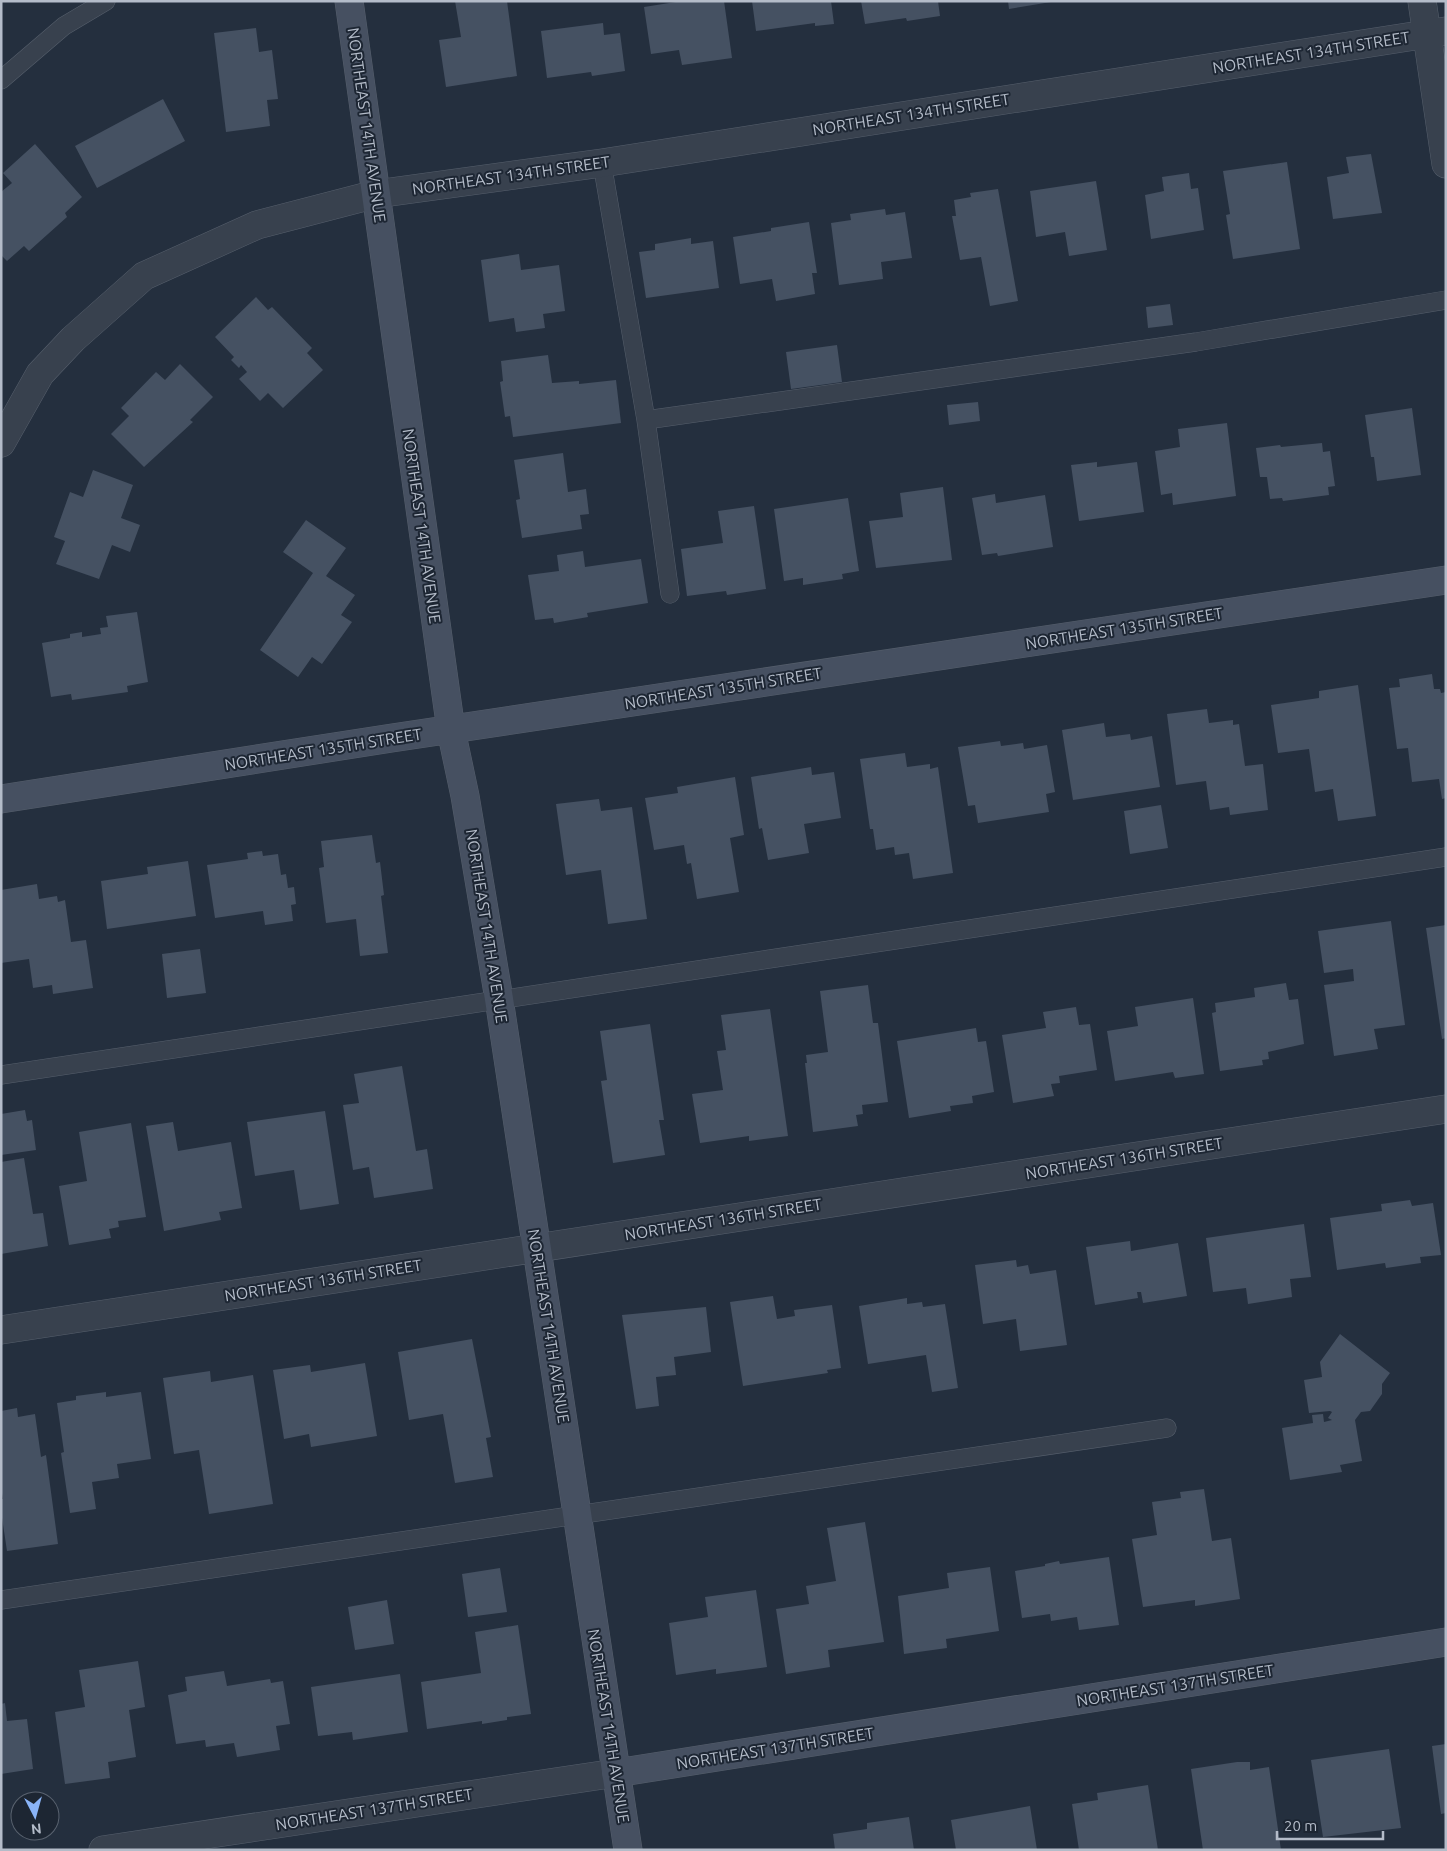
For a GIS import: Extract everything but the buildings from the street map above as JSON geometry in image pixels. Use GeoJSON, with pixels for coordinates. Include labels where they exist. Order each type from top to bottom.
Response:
{"type":"FeatureCollection","features":[{"type":"Feature","properties":{"kind":"street","name":"NORTHEAST 14TH AVENUE"},"geometry":{"type":"LineString","coordinates":[[349,1],[451,730],[465,796],[499,999],[628,1850]]}},
{"type":"Feature","properties":{"kind":"street"},"geometry":{"type":"LineString","coordinates":[[1422,1],[1436,33],[1446,164]]}},
{"type":"Feature","properties":{"kind":"street","name":"NORTHEAST 134TH STREET"},"geometry":{"type":"LineString","coordinates":[[1,443],[40,374],[73,339],[144,276],[257,225],[376,194],[602,163],[1436,33]]}},
{"type":"Feature","properties":{"kind":"street","name":"NORTHEAST 135TH STREET"},"geometry":{"type":"LineString","coordinates":[[1,799],[1446,580]]}},
{"type":"Feature","properties":{"kind":"street","name":"NORTHEAST 136TH STREET"},"geometry":{"type":"LineString","coordinates":[[1,1330],[1446,1109]]}},
{"type":"Feature","properties":{"kind":"street","name":"NORTHEAST 137TH STREET"},"geometry":{"type":"LineString","coordinates":[[103,1850],[616,1773],[1446,1642]]}},
{"type":"Feature","properties":{"kind":"lane"},"geometry":{"type":"LineString","coordinates":[[1,80],[64,26],[106,1]]}},
{"type":"Feature","properties":{"kind":"lane"},"geometry":{"type":"LineString","coordinates":[[602,163],[646,420],[670,594]]}},
{"type":"Feature","properties":{"kind":"lane"},"geometry":{"type":"LineString","coordinates":[[646,420],[1196,342],[1446,300]]}},
{"type":"Feature","properties":{"kind":"lane"},"geometry":{"type":"LineString","coordinates":[[1,1075],[1446,856]]}},
{"type":"Feature","properties":{"kind":"lane"},"geometry":{"type":"LineString","coordinates":[[1,1600],[1167,1428]]}}]}
